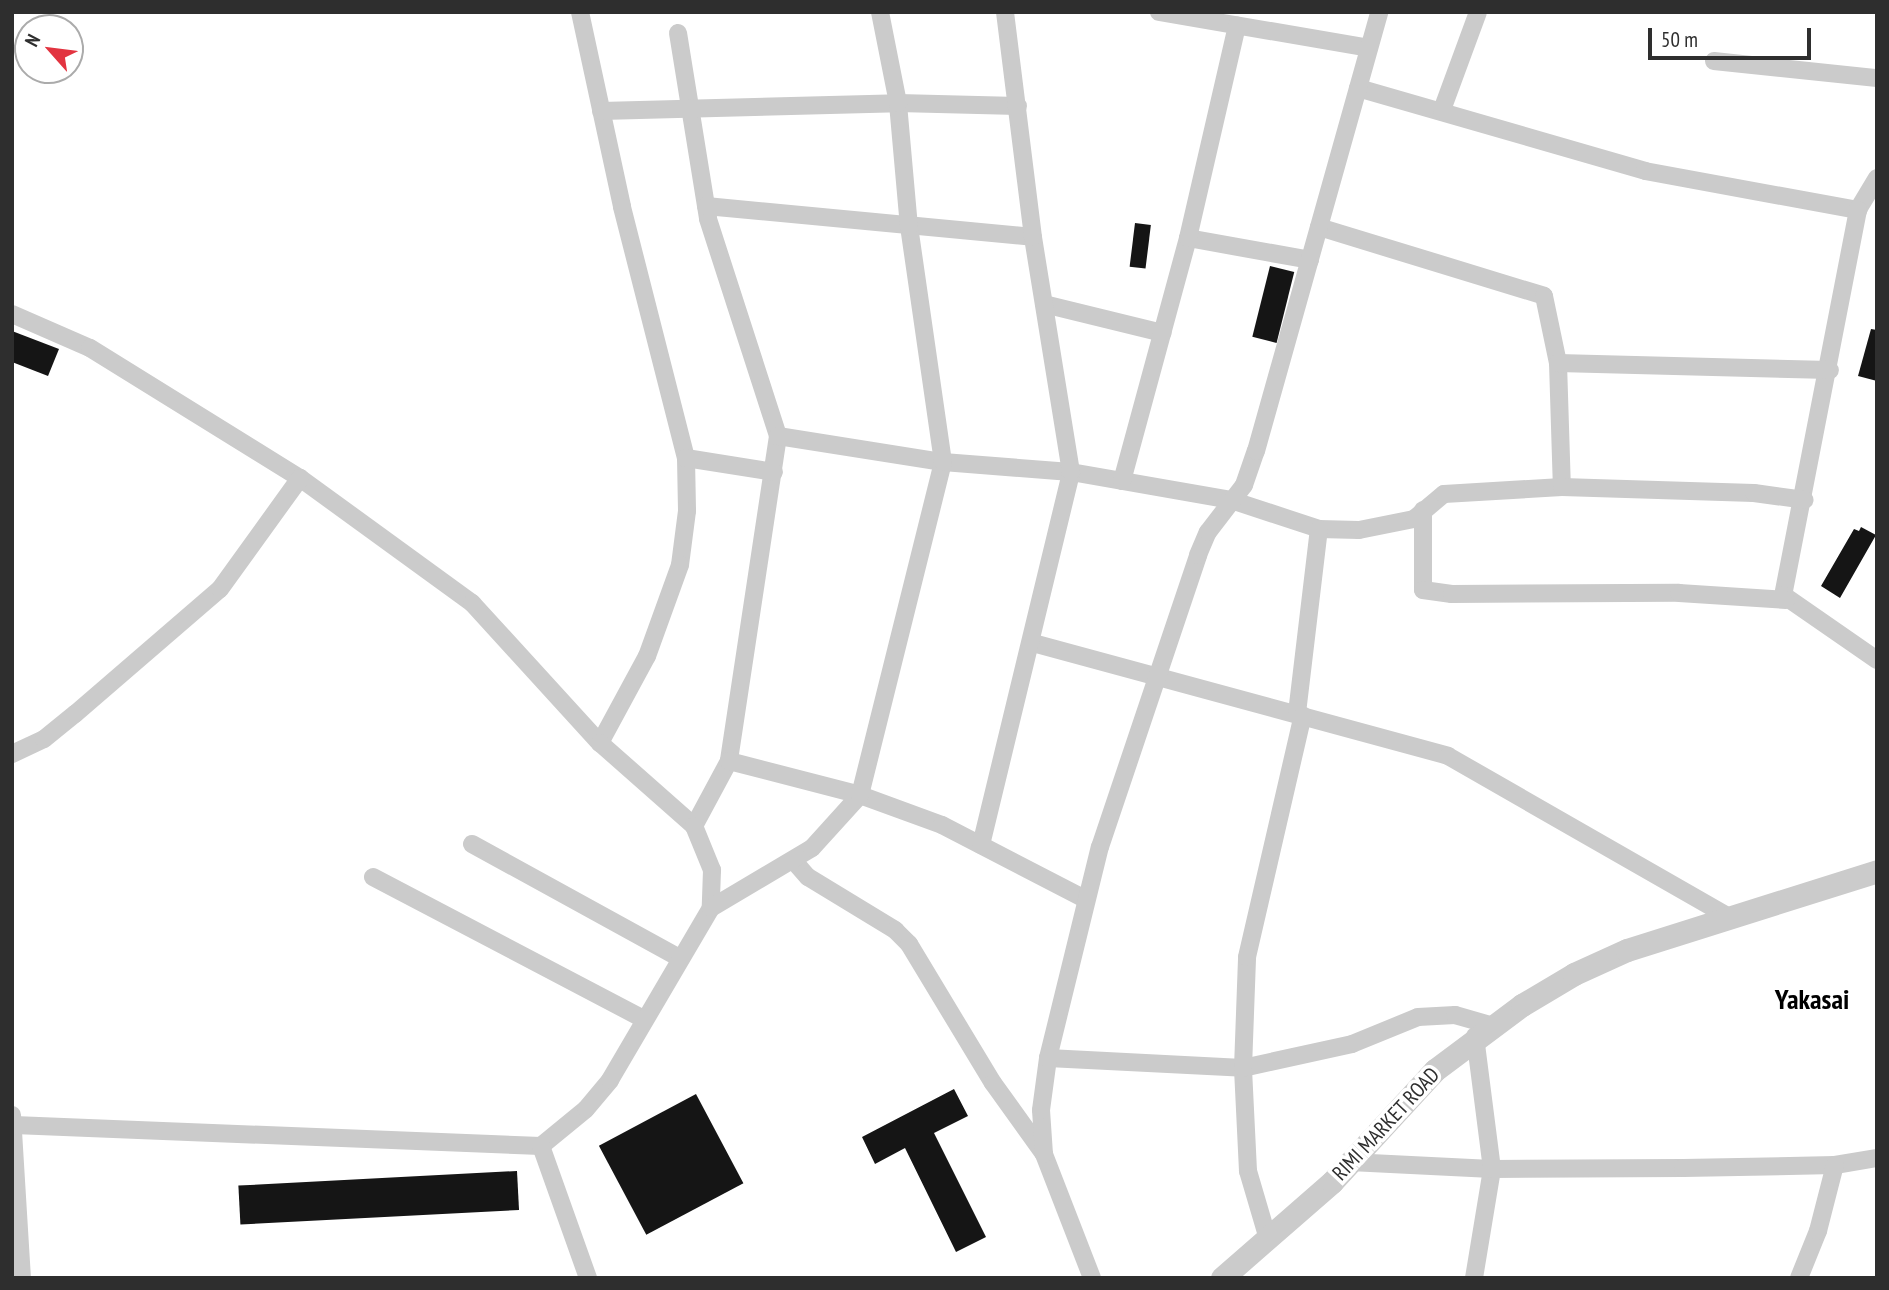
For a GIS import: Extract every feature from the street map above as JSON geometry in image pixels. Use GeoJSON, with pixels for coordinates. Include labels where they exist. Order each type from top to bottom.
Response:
{"type":"FeatureCollection","features":[{"type":"Feature","properties":{"kind":"street"},"geometry":{"type":"LineString","coordinates":[[580,12],[601,111],[686,458],[687,511],[676,577],[647,656],[600,743]]}},
{"type":"Feature","properties":{"kind":"street"},"geometry":{"type":"LineString","coordinates":[[22,1278],[13,1120],[541,1146],[586,1109],[610,1080],[712,908],[812,848],[860,795],[943,462],[909,227],[898,103],[880,12]]}},
{"type":"Feature","properties":{"kind":"street"},"geometry":{"type":"LineString","coordinates":[[981,845],[1033,643],[1071,472],[1033,237],[1005,12]]}},
{"type":"Feature","properties":{"kind":"street"},"geometry":{"type":"LineString","coordinates":[[1159,12],[1369,48]]}},
{"type":"Feature","properties":{"kind":"street"},"geometry":{"type":"LineString","coordinates":[[1044,1154],[1041,1110],[1048,1058],[1085,899],[1198,555],[1208,532],[1251,468],[1379,12]]}},
{"type":"Feature","properties":{"kind":"street"},"geometry":{"type":"LineString","coordinates":[[1442,110],[1478,12]]}},
{"type":"Feature","properties":{"kind":"street"},"geometry":{"type":"LineString","coordinates":[[1122,481],[1188,238],[1237,26]]}},
{"type":"Feature","properties":{"kind":"street"},"geometry":{"type":"LineString","coordinates":[[678,33],[706,205],[778,436],[729,761],[694,826]]}},
{"type":"Feature","properties":{"kind":"street"},"geometry":{"type":"LineString","coordinates":[[1714,61],[1877,78]]}},
{"type":"Feature","properties":{"kind":"street"},"geometry":{"type":"LineString","coordinates":[[1358,88],[1442,110],[1645,171],[1858,210]]}},
{"type":"Feature","properties":{"kind":"street"},"geometry":{"type":"LineString","coordinates":[[601,111],[898,103],[1018,106]]}},
{"type":"Feature","properties":{"kind":"street"},"geometry":{"type":"LineString","coordinates":[[1877,178],[1858,210],[1805,500],[1783,596],[1877,660]]}},
{"type":"Feature","properties":{"kind":"street"},"geometry":{"type":"LineString","coordinates":[[706,205],[909,227],[1033,237]]}},
{"type":"Feature","properties":{"kind":"street"},"geometry":{"type":"LineString","coordinates":[[1319,227],[1544,296],[1558,363],[1562,487]]}},
{"type":"Feature","properties":{"kind":"street"},"geometry":{"type":"LineString","coordinates":[[1188,238],[1310,260]]}},
{"type":"Feature","properties":{"kind":"street"},"geometry":{"type":"LineString","coordinates":[[1044,304],[1163,332]]}},
{"type":"Feature","properties":{"kind":"street"},"geometry":{"type":"LineString","coordinates":[[12,314],[90,348],[300,478],[472,603],[600,743],[694,826],[712,870],[712,908]]}},
{"type":"Feature","properties":{"kind":"street"},"geometry":{"type":"LineString","coordinates":[[1558,363],[1830,370]]}},
{"type":"Feature","properties":{"kind":"street"},"geometry":{"type":"LineString","coordinates":[[778,436],[943,462],[1071,472],[1231,500],[1318,529],[1370,528],[1414,519],[1444,494],[1562,487],[1754,492],[1805,500]]}},
{"type":"Feature","properties":{"kind":"street"},"geometry":{"type":"LineString","coordinates":[[686,458],[774,472]]}},
{"type":"Feature","properties":{"kind":"street"},"geometry":{"type":"LineString","coordinates":[[12,754],[44,738],[75,714],[219,589],[300,478]]}},
{"type":"Feature","properties":{"kind":"street"},"geometry":{"type":"LineString","coordinates":[[1423,510],[1423,590],[1452,594],[1679,593],[1786,600]]}},
{"type":"Feature","properties":{"kind":"street"},"geometry":{"type":"LineString","coordinates":[[1268,1239],[1248,1171],[1242,1068],[1247,957],[1300,714],[1318,529]]}},
{"type":"Feature","properties":{"kind":"street"},"geometry":{"type":"LineString","coordinates":[[1033,643],[1448,756],[1729,918]]}},
{"type":"Feature","properties":{"kind":"street"},"geometry":{"type":"LineString","coordinates":[[729,761],[860,795],[942,825],[1085,899]]}},
{"type":"Feature","properties":{"kind":"street"},"geometry":{"type":"LineString","coordinates":[[472,844],[680,958]]}},
{"type":"Feature","properties":{"kind":"street"},"geometry":{"type":"LineString","coordinates":[[793,860],[808,877],[895,930],[909,944],[993,1083],[1044,1154],[1092,1278]]}},
{"type":"Feature","properties":{"kind":"street","name":"RIMI MARKET ROAD"},"geometry":{"type":"LineString","coordinates":[[1222,1278],[1350,1162],[1399,1105],[1483,1031],[1574,974],[1675,933],[1832,889],[1877,871]]}},
{"type":"Feature","properties":{"kind":"street"},"geometry":{"type":"LineString","coordinates":[[373,877],[644,1019]]}},
{"type":"Feature","properties":{"kind":"street"},"geometry":{"type":"LineString","coordinates":[[1048,1058],[1242,1068],[1352,1044],[1419,1017],[1455,1015],[1483,1031],[1492,1169],[1474,1278]]}},
{"type":"Feature","properties":{"kind":"street"},"geometry":{"type":"LineString","coordinates":[[541,1146],[588,1278]]}},
{"type":"Feature","properties":{"kind":"street"},"geometry":{"type":"LineString","coordinates":[[1350,1162],[1492,1169],[1835,1165],[1877,1158]]}},
{"type":"Feature","properties":{"kind":"street"},"geometry":{"type":"LineString","coordinates":[[1799,1278],[1818,1231],[1835,1165]]}},
{"type":"Feature","properties":{"kind":"building"},"geometry":{"type":"Polygon","coordinates":[[[1135,223],[1151,225],[1146,269],[1130,267],[1135,223]]]}},
{"type":"Feature","properties":{"kind":"building"},"geometry":{"type":"Polygon","coordinates":[[[1270,266],[1294,272],[1277,343],[1252,337],[1270,266]]]}},
{"type":"Feature","properties":{"kind":"building"},"geometry":{"type":"Polygon","coordinates":[[[1871,329],[1877,330],[1877,381],[1858,376],[1871,329]]]}},
{"type":"Feature","properties":{"kind":"building"},"geometry":{"type":"Polygon","coordinates":[[[12,331],[59,349],[48,376],[12,362],[12,331]]]}},
{"type":"Feature","properties":{"kind":"building"},"geometry":{"type":"Polygon","coordinates":[[[1861,527],[1876,535],[1840,598],[1821,586],[1854,529],[1859,531],[1861,527]]]}},
{"type":"Feature","properties":{"kind":"building"},"geometry":{"type":"Polygon","coordinates":[[[954,1089],[968,1116],[934,1133],[986,1237],[956,1252],[905,1148],[875,1164],[862,1137],[954,1089]]]}},
{"type":"Feature","properties":{"kind":"building"},"geometry":{"type":"Polygon","coordinates":[[[696,1094],[743,1183],[646,1235],[599,1146],[696,1094]]]}},
{"type":"Feature","properties":{"kind":"building"},"geometry":{"type":"Polygon","coordinates":[[[517,1171],[519,1210],[240,1225],[238,1186],[517,1171]]]}},
{"type":"Feature","properties":{"kind":"district","name":"Yakasai"},"geometry":{"type":"Point","coordinates":[1812,999]}}]}
